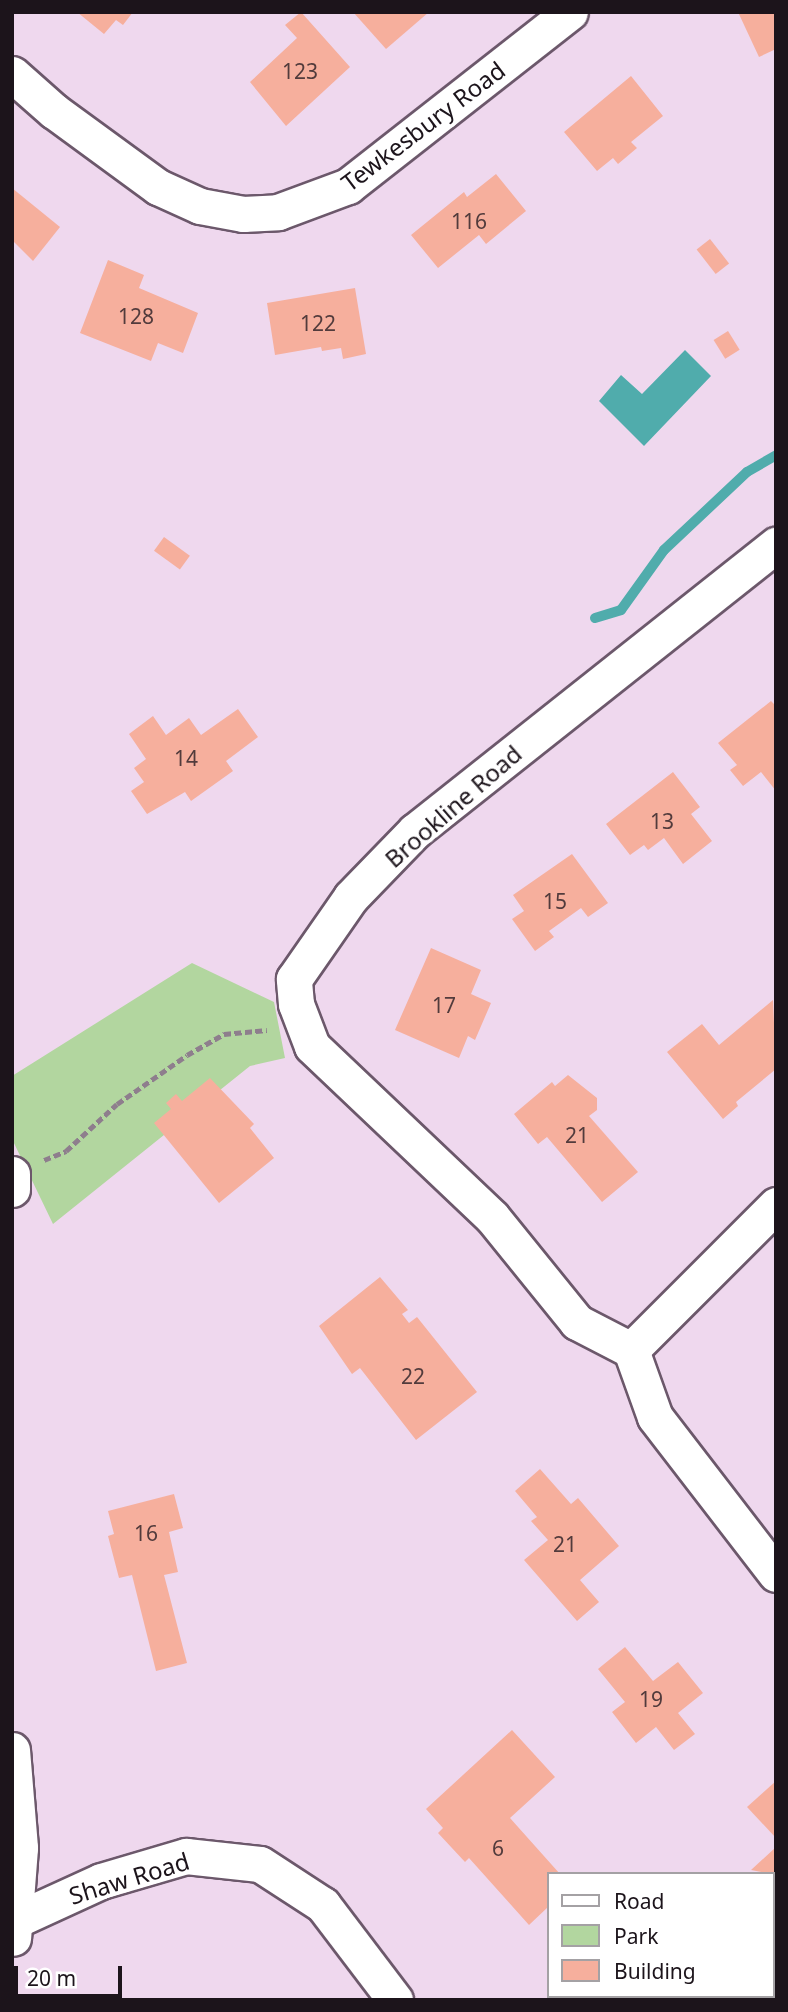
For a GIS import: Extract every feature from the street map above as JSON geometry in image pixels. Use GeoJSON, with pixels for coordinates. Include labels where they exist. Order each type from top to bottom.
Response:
{"type":"FeatureCollection","features":[{"type":"Feature","properties":{"kind":"street","name":"Tewkesbury Road"},"geometry":{"type":"LineString","coordinates":[[12,74],[54,111],[158,187],[200,206],[243,215],[278,212],[348,186],[570,12]]}},
{"type":"Feature","properties":{"kind":"street","name":"Brookline Road"},"geometry":{"type":"LineString","coordinates":[[631,1350],[576,1322],[492,1217],[312,1046],[303,1026],[294,979],[304,960],[351,897],[415,831],[776,545]]}},
{"type":"Feature","properties":{"kind":"street"},"geometry":{"type":"LineString","coordinates":[[12,1189],[25,1168]]}},
{"type":"Feature","properties":{"kind":"street"},"geometry":{"type":"LineString","coordinates":[[776,1205],[631,1350],[655,1417],[776,1574]]}},
{"type":"Feature","properties":{"kind":"street"},"geometry":{"type":"LineString","coordinates":[[12,1750],[20,1848],[15,1930]]}},
{"type":"Feature","properties":{"kind":"street","name":"Shaw Road"},"geometry":{"type":"LineString","coordinates":[[15,1930],[101,1881],[186,1856],[260,1864],[323,1905],[396,2000]]}},
{"type":"Feature","properties":{"kind":"path"},"geometry":{"type":"LineString","coordinates":[[25,1168],[66,1151],[117,1104],[223,1034],[303,1026]]}},
{"type":"Feature","properties":{"kind":"green space"},"geometry":{"type":"Polygon","coordinates":[[[192,963],[274,1002],[285,1058],[250,1066],[53,1224],[12,1139],[12,1076],[192,963]]]}},
{"type":"Feature","properties":{"kind":"shaded area"},"geometry":{"type":"Polygon","coordinates":[[[685,350],[711,376],[644,446],[599,401],[621,375],[642,394],[685,350]]]}},
{"type":"Feature","properties":{"kind":"building"},"geometry":{"type":"Polygon","coordinates":[[[77,12],[133,12],[123,25],[116,20],[104,34],[77,12]]]}},
{"type":"Feature","properties":{"kind":"building"},"geometry":{"type":"Polygon","coordinates":[[[301,12],[350,67],[286,126],[250,82],[297,38],[285,25],[301,12]]]}},
{"type":"Feature","properties":{"kind":"building"},"geometry":{"type":"Polygon","coordinates":[[[353,12],[429,12],[386,49],[353,12]]]}},
{"type":"Feature","properties":{"kind":"building"},"geometry":{"type":"Polygon","coordinates":[[[738,12],[776,12],[776,49],[759,57],[738,12]]]}},
{"type":"Feature","properties":{"kind":"building"},"geometry":{"type":"Polygon","coordinates":[[[631,76],[663,116],[631,142],[637,148],[618,164],[613,158],[597,171],[564,132],[631,76]]]}},
{"type":"Feature","properties":{"kind":"building"},"geometry":{"type":"Polygon","coordinates":[[[496,174],[526,211],[486,244],[479,235],[438,268],[411,235],[464,192],[467,197],[496,174]]]}},
{"type":"Feature","properties":{"kind":"building"},"geometry":{"type":"Polygon","coordinates":[[[12,188],[60,227],[33,261],[12,240],[12,188]]]}},
{"type":"Feature","properties":{"kind":"building"},"geometry":{"type":"Polygon","coordinates":[[[710,239],[729,263],[716,274],[697,249],[710,239]]]}},
{"type":"Feature","properties":{"kind":"building"},"geometry":{"type":"Polygon","coordinates":[[[108,260],[144,275],[139,288],[198,313],[183,353],[158,343],[151,361],[80,333],[108,260]]]}},
{"type":"Feature","properties":{"kind":"building"},"geometry":{"type":"Polygon","coordinates":[[[355,288],[366,354],[343,359],[341,348],[322,351],[321,347],[275,355],[267,303],[355,288]]]}},
{"type":"Feature","properties":{"kind":"building"},"geometry":{"type":"Polygon","coordinates":[[[728,331],[740,350],[725,359],[714,340],[728,331]]]}},
{"type":"Feature","properties":{"kind":"building"},"geometry":{"type":"Polygon","coordinates":[[[164,537],[190,556],[180,570],[154,551],[164,537]]]}},
{"type":"Feature","properties":{"kind":"building"},"geometry":{"type":"Polygon","coordinates":[[[771,701],[776,706],[776,791],[761,772],[743,786],[730,770],[737,765],[718,743],[771,701]]]}},
{"type":"Feature","properties":{"kind":"building"},"geometry":{"type":"Polygon","coordinates":[[[238,709],[258,737],[226,761],[233,771],[191,801],[185,792],[147,814],[131,791],[144,782],[134,768],[146,759],[129,734],[153,716],[166,735],[189,718],[201,735],[238,709]]]}},
{"type":"Feature","properties":{"kind":"building"},"geometry":{"type":"Polygon","coordinates":[[[673,772],[700,807],[691,814],[712,841],[683,864],[664,838],[648,850],[644,845],[630,855],[606,824],[673,772]]]}},
{"type":"Feature","properties":{"kind":"building"},"geometry":{"type":"Polygon","coordinates":[[[572,854],[608,903],[588,917],[581,908],[549,931],[554,937],[535,951],[512,919],[524,911],[513,895],[572,854]]]}},
{"type":"Feature","properties":{"kind":"building"},"geometry":{"type":"Polygon","coordinates":[[[431,948],[481,970],[471,994],[491,1003],[475,1040],[468,1036],[459,1058],[395,1030],[431,948]]]}},
{"type":"Feature","properties":{"kind":"building"},"geometry":{"type":"Polygon","coordinates":[[[773,1000],[776,1069],[736,1102],[738,1106],[723,1119],[667,1052],[702,1024],[719,1045],[773,1000]]]}},
{"type":"Feature","properties":{"kind":"building"},"geometry":{"type":"Polygon","coordinates":[[[568,1075],[597,1098],[597,1110],[589,1116],[638,1172],[602,1202],[547,1137],[538,1144],[514,1114],[552,1082],[555,1086],[568,1075]]]}},
{"type":"Feature","properties":{"kind":"building"},"geometry":{"type":"Polygon","coordinates":[[[210,1078],[254,1124],[250,1128],[274,1158],[219,1203],[154,1123],[171,1109],[166,1103],[176,1094],[182,1101],[210,1078]]]}},
{"type":"Feature","properties":{"kind":"building"},"geometry":{"type":"Polygon","coordinates":[[[380,1277],[408,1310],[402,1314],[409,1323],[417,1317],[477,1392],[416,1440],[360,1368],[352,1374],[319,1326],[380,1277]]]}},
{"type":"Feature","properties":{"kind":"building"},"geometry":{"type":"Polygon","coordinates":[[[540,1469],[571,1504],[578,1498],[619,1546],[580,1580],[599,1602],[577,1621],[524,1560],[548,1540],[531,1521],[537,1517],[515,1491],[540,1469]]]}},
{"type":"Feature","properties":{"kind":"building"},"geometry":{"type":"Polygon","coordinates":[[[174,1494],[183,1528],[169,1532],[178,1572],[164,1575],[187,1663],[156,1671],[132,1575],[119,1578],[108,1536],[114,1534],[108,1511],[174,1494]]]}},
{"type":"Feature","properties":{"kind":"building"},"geometry":{"type":"Polygon","coordinates":[[[625,1647],[653,1681],[678,1662],[703,1693],[678,1713],[695,1734],[674,1750],[656,1727],[636,1743],[612,1712],[625,1702],[598,1669],[625,1647]]]}},
{"type":"Feature","properties":{"kind":"building"},"geometry":{"type":"Polygon","coordinates":[[[512,1730],[555,1777],[510,1818],[558,1872],[546,1872],[546,1909],[529,1925],[469,1858],[465,1862],[438,1833],[443,1828],[426,1809],[512,1730]]]}},
{"type":"Feature","properties":{"kind":"building"},"geometry":{"type":"Polygon","coordinates":[[[776,1781],[776,1838],[747,1807],[776,1781]]]}},
{"type":"Feature","properties":{"kind":"building"},"geometry":{"type":"Polygon","coordinates":[[[776,1847],[774,1886],[774,1872],[751,1870],[776,1847]]]}},
{"type":"Feature","properties":{"kind":"waterway"},"geometry":{"type":"LineString","coordinates":[[595,618],[621,610],[664,550],[747,472],[776,455]]}}]}
